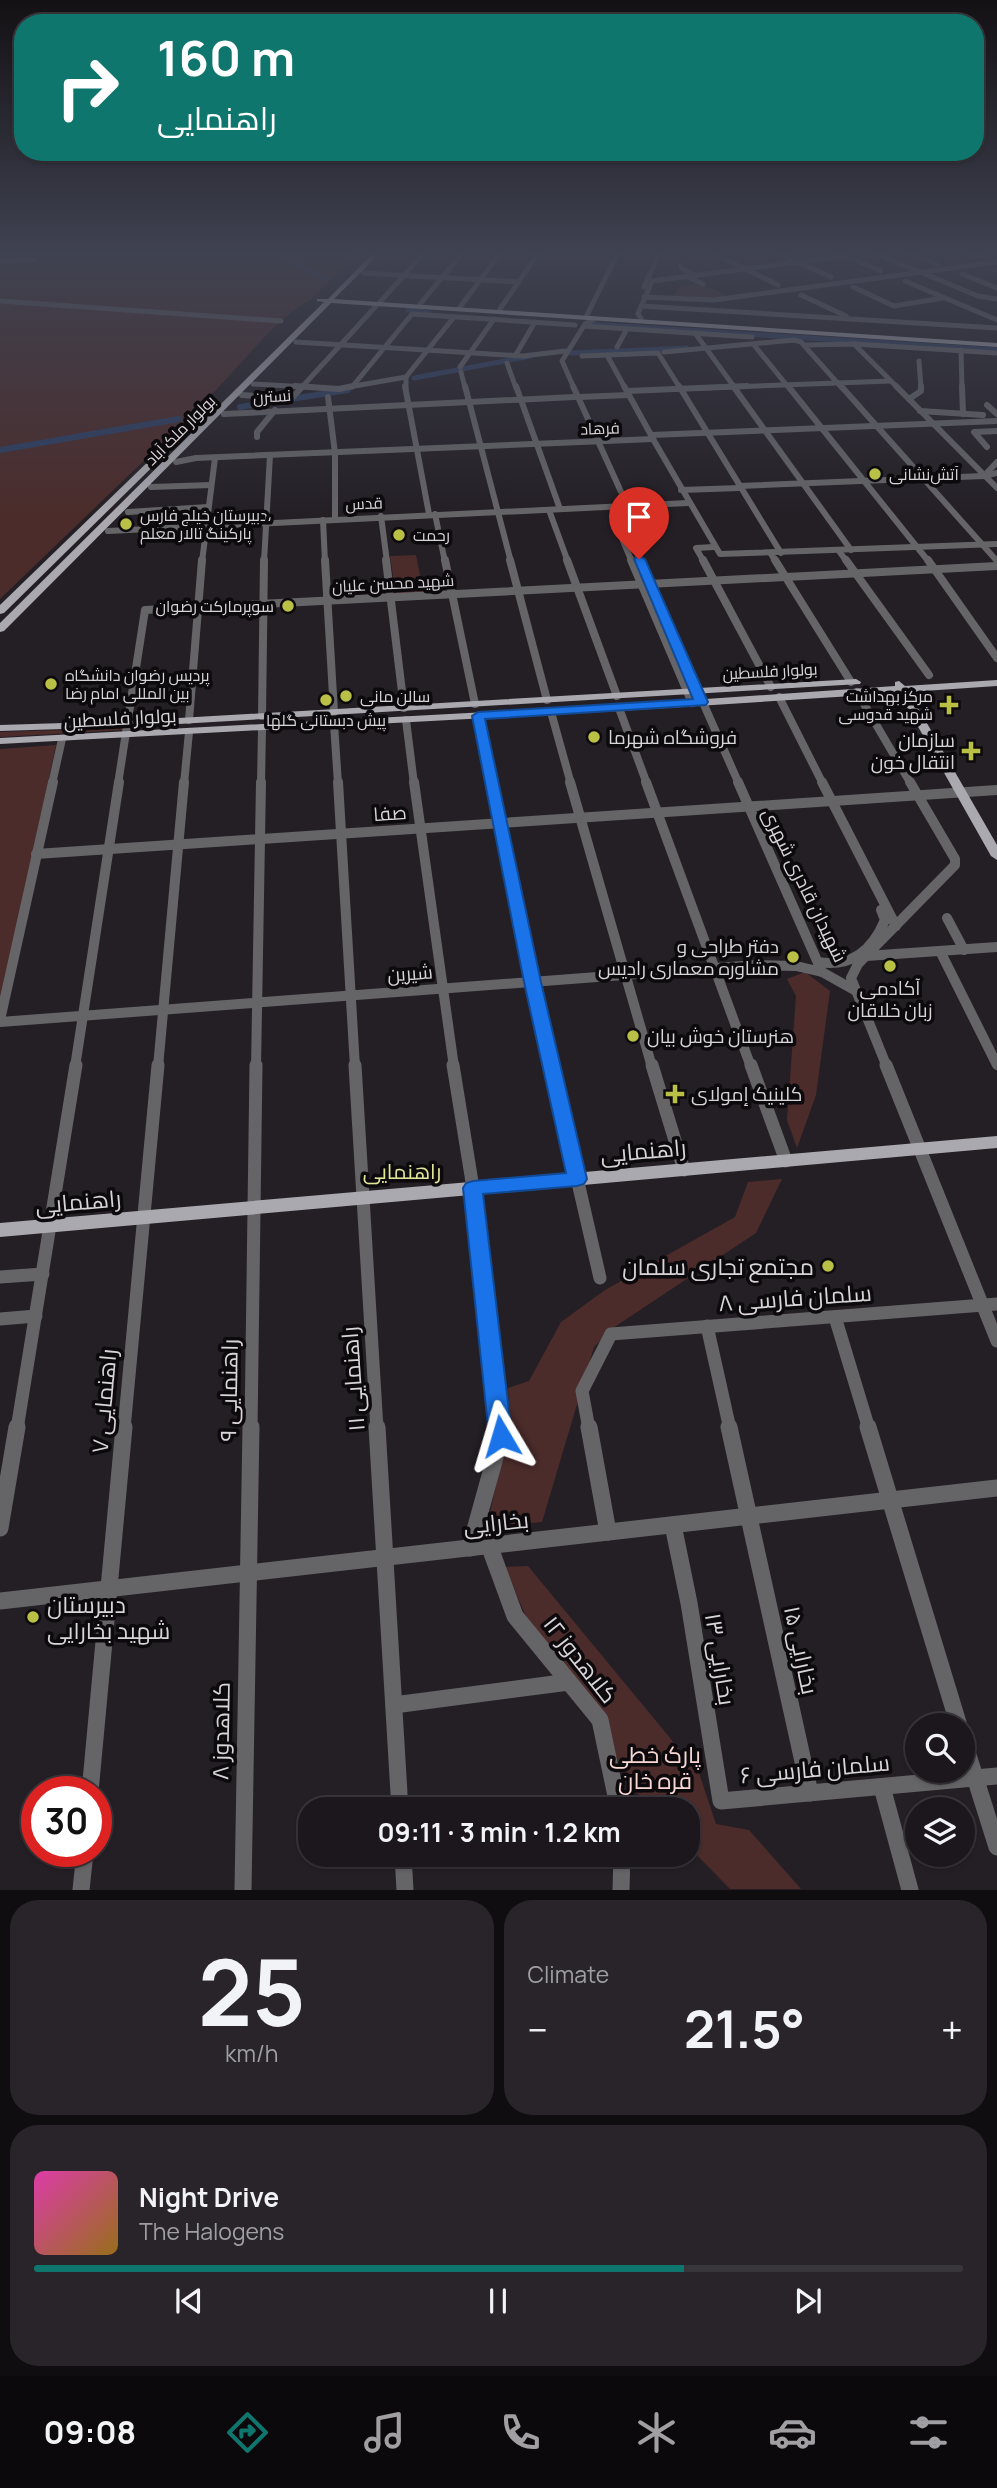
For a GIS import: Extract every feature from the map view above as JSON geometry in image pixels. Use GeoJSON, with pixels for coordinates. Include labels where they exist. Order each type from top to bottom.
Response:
{"type":"FeatureCollection","features":[{"type":"Feature","properties":{"kind":"main road","name":"بولوار ملک آباد"},"geometry":{"type":"LineString","coordinates":[[0,611],[279,339]]}},
{"type":"Feature","properties":{"kind":"main road","name":"بولوار ملک آباد"},"geometry":{"type":"LineString","coordinates":[[0,629],[292,339]]}},
{"type":"Feature","properties":{"kind":"main road"},"geometry":{"type":"LineString","coordinates":[[937,339],[997,343]]}},
{"type":"Feature","properties":{"kind":"main road","name":"بولوار فلسطین"},"geometry":{"type":"LineString","coordinates":[[694,697],[779,697],[997,674]]}},
{"type":"Feature","properties":{"kind":"main road","name":"بولوار فلسطین"},"geometry":{"type":"LineString","coordinates":[[899,684],[997,683]]}},
{"type":"Feature","properties":{"kind":"main road"},"geometry":{"type":"LineString","coordinates":[[899,684],[997,856]]}},
{"type":"Feature","properties":{"kind":"main road","name":"بولوار فلسطین"},"geometry":{"type":"LineString","coordinates":[[1,729],[127,730],[694,697],[771,687],[854,687]]}},
{"type":"Feature","properties":{"kind":"main road","name":"بولوار فلسطین"},"geometry":{"type":"LineString","coordinates":[[0,741],[62,739],[127,730]]}},
{"type":"Feature","properties":{"kind":"main road","name":"راهنمایی"},"geometry":{"type":"LineString","coordinates":[[0,1230],[997,1142]]}},
{"type":"Feature","properties":{"kind":"street"},"geometry":{"type":"LineString","coordinates":[[292,398],[346,339]]}},
{"type":"Feature","properties":{"kind":"street"},"geometry":{"type":"LineString","coordinates":[[352,387],[391,339]]}},
{"type":"Feature","properties":{"kind":"street"},"geometry":{"type":"LineString","coordinates":[[436,339],[404,380],[408,403],[423,480],[452,594],[477,710],[532,982],[600,1278]]}},
{"type":"Feature","properties":{"kind":"street"},"geometry":{"type":"LineString","coordinates":[[480,339],[460,370],[491,478],[516,591],[579,818],[684,1170]]}},
{"type":"Feature","properties":{"kind":"street"},"geometry":{"type":"LineString","coordinates":[[515,356],[525,339]]}},
{"type":"Feature","properties":{"kind":"street"},"geometry":{"type":"LineString","coordinates":[[571,339],[557,361],[577,397]]}},
{"type":"Feature","properties":{"kind":"street"},"geometry":{"type":"LineString","coordinates":[[572,339],[562,361],[624,505]]}},
{"type":"Feature","properties":{"kind":"street"},"geometry":{"type":"LineString","coordinates":[[617,347],[622,339]]}},
{"type":"Feature","properties":{"kind":"street"},"geometry":{"type":"LineString","coordinates":[[665,339],[662,350],[679,390],[781,553]]}},
{"type":"Feature","properties":{"kind":"street"},"geometry":{"type":"LineString","coordinates":[[699,339],[851,550]]}},
{"type":"Feature","properties":{"kind":"street"},"geometry":{"type":"LineString","coordinates":[[582,356],[706,349],[794,340],[803,344],[854,344],[997,353]]}},
{"type":"Feature","properties":{"kind":"street"},"geometry":{"type":"LineString","coordinates":[[296,342],[515,356],[565,351]]}},
{"type":"Feature","properties":{"kind":"street"},"geometry":{"type":"LineString","coordinates":[[803,344],[997,564]]}},
{"type":"Feature","properties":{"kind":"street"},"geometry":{"type":"LineString","coordinates":[[854,344],[997,488]]}},
{"type":"Feature","properties":{"kind":"street"},"geometry":{"type":"LineString","coordinates":[[754,345],[919,547],[997,658]]}},
{"type":"Feature","properties":{"kind":"street"},"geometry":{"type":"LineString","coordinates":[[961,350],[963,414]]}},
{"type":"Feature","properties":{"kind":"street"},"geometry":{"type":"LineString","coordinates":[[607,355],[718,553],[771,554],[997,544]]}},
{"type":"Feature","properties":{"kind":"street"},"geometry":{"type":"LineString","coordinates":[[909,399],[921,391],[919,361]]}},
{"type":"Feature","properties":{"kind":"street"},"geometry":{"type":"LineString","coordinates":[[507,363],[560,509]]}},
{"type":"Feature","properties":{"kind":"street"},"geometry":{"type":"LineString","coordinates":[[253,384],[339,390],[406,377]]}},
{"type":"Feature","properties":{"kind":"street","name":"نسترن"},"geometry":{"type":"LineString","coordinates":[[224,414],[891,381]]}},
{"type":"Feature","properties":{"kind":"street"},"geometry":{"type":"LineString","coordinates":[[242,395],[272,397]]}},
{"type":"Feature","properties":{"kind":"street"},"geometry":{"type":"LineString","coordinates":[[328,397],[335,453],[335,518]]}},
{"type":"Feature","properties":{"kind":"street"},"geometry":{"type":"LineString","coordinates":[[987,405],[997,417]]}},
{"type":"Feature","properties":{"kind":"street"},"geometry":{"type":"LineString","coordinates":[[257,437],[257,432],[275,410]]}},
{"type":"Feature","properties":{"kind":"street"},"geometry":{"type":"LineString","coordinates":[[920,411],[997,417]]}},
{"type":"Feature","properties":{"kind":"street","name":"فرهاد"},"geometry":{"type":"LineString","coordinates":[[197,458],[214,461],[270,455],[598,442],[706,433],[931,423],[997,417]]}},
{"type":"Feature","properties":{"kind":"street"},"geometry":{"type":"LineString","coordinates":[[988,447],[974,432],[997,431]]}},
{"type":"Feature","properties":{"kind":"street"},"geometry":{"type":"LineString","coordinates":[[185,453],[197,458]]}},
{"type":"Feature","properties":{"kind":"street","name":"راهنمایی ۹"},"geometry":{"type":"LineString","coordinates":[[247,1573],[265,523],[270,455]]}},
{"type":"Feature","properties":{"kind":"street"},"geometry":{"type":"LineString","coordinates":[[197,458],[175,463],[214,461]]}},
{"type":"Feature","properties":{"kind":"street","name":"راهنمایی ۷"},"geometry":{"type":"LineString","coordinates":[[91,1776],[189,726],[205,526],[214,461]]}},
{"type":"Feature","properties":{"kind":"street"},"geometry":{"type":"LineString","coordinates":[[681,490],[984,476],[996,468]]}},
{"type":"Feature","properties":{"kind":"street"},"geometry":{"type":"LineString","coordinates":[[151,488],[211,489]]}},
{"type":"Feature","properties":{"kind":"street","name":"قدس"},"geometry":{"type":"LineString","coordinates":[[108,531],[688,503]]}},
{"type":"Feature","properties":{"kind":"street","name":"شهیدان قادری شهری"},"geometry":{"type":"LineString","coordinates":[[624,505],[611,512],[820,967],[856,991]]}},
{"type":"Feature","properties":{"kind":"street"},"geometry":{"type":"LineString","coordinates":[[128,512],[208,507]]}},
{"type":"Feature","properties":{"kind":"street"},"geometry":{"type":"LineString","coordinates":[[549,510],[786,1161]]}},
{"type":"Feature","properties":{"kind":"street"},"geometry":{"type":"LineString","coordinates":[[381,516],[441,989],[473,1188],[501,1436],[470,1548]]}},
{"type":"Feature","properties":{"kind":"street","name":"راهنمایی ۱۱"},"geometry":{"type":"LineString","coordinates":[[323,520],[399,1797]]}},
{"type":"Feature","properties":{"kind":"street"},"geometry":{"type":"LineString","coordinates":[[714,547],[696,548],[771,687]]}},
{"type":"Feature","properties":{"kind":"street"},"geometry":{"type":"LineString","coordinates":[[839,551],[929,675]]}},
{"type":"Feature","properties":{"kind":"street"},"geometry":{"type":"LineString","coordinates":[[771,554],[854,687],[955,859],[955,865],[858,964],[851,978],[920,1149],[990,1305],[997,1341]]}},
{"type":"Feature","properties":{"kind":"street","name":"شهید محسن علیان"},"geometry":{"type":"LineString","coordinates":[[127,730],[145,610],[997,564]]}},
{"type":"Feature","properties":{"kind":"street"},"geometry":{"type":"LineString","coordinates":[[779,697],[896,926]]}},
{"type":"Feature","properties":{"kind":"street"},"geometry":{"type":"LineString","coordinates":[[0,1528],[51,1226],[127,730]]}},
{"type":"Feature","properties":{"kind":"street"},"geometry":{"type":"LineString","coordinates":[[0,1021],[62,739]]}},
{"type":"Feature","properties":{"kind":"street","name":"صفا"},"geometry":{"type":"LineString","coordinates":[[36,854],[997,790]]}},
{"type":"Feature","properties":{"kind":"street"},"geometry":{"type":"LineString","coordinates":[[820,967],[852,960],[881,933],[885,920],[869,885],[871,875]]}},
{"type":"Feature","properties":{"kind":"street"},"geometry":{"type":"LineString","coordinates":[[947,918],[964,950]]}},
{"type":"Feature","properties":{"kind":"street"},"geometry":{"type":"LineString","coordinates":[[866,957],[997,947]]}},
{"type":"Feature","properties":{"kind":"street"},"geometry":{"type":"LineString","coordinates":[[940,951],[997,1065]]}},
{"type":"Feature","properties":{"kind":"street","name":"شیرین"},"geometry":{"type":"LineString","coordinates":[[0,1021],[715,968],[784,964],[820,967]]}},
{"type":"Feature","properties":{"kind":"street"},"geometry":{"type":"LineString","coordinates":[[0,1278],[43,1274]]}},
{"type":"Feature","properties":{"kind":"street","name":"سلمان فارسی ۸"},"geometry":{"type":"LineString","coordinates":[[608,1532],[582,1391],[611,1334],[990,1305]]}},
{"type":"Feature","properties":{"kind":"street"},"geometry":{"type":"LineString","coordinates":[[0,1319],[36,1316]]}},
{"type":"Feature","properties":{"kind":"street"},"geometry":{"type":"LineString","coordinates":[[835,1317],[955,1713]]}},
{"type":"Feature","properties":{"kind":"street","name":"بخارایی ۱۵"},"geometry":{"type":"LineString","coordinates":[[707,1326],[810,1793]]}},
{"type":"Feature","properties":{"kind":"street","name":"بخارایی"},"geometry":{"type":"LineString","coordinates":[[0,1601],[997,1488]]}},
{"type":"Feature","properties":{"kind":"street","name":"بخارایی ۱۳"},"geometry":{"type":"LineString","coordinates":[[673,1524],[689,1603],[721,1801]]}},
{"type":"Feature","properties":{"kind":"street","name":"کلاهدوز ۱۲"},"geometry":{"type":"LineString","coordinates":[[489,1545],[515,1616],[600,1720],[616,1797]]}},
{"type":"Feature","properties":{"kind":"street","name":"کلاهدوز ۸"},"geometry":{"type":"LineString","coordinates":[[243,1889],[247,1573]]}},
{"type":"Feature","properties":{"kind":"street"},"geometry":{"type":"LineString","coordinates":[[394,1705],[569,1682]]}},
{"type":"Feature","properties":{"kind":"street","name":"سلمان فارسی ۶"},"geometry":{"type":"LineString","coordinates":[[975,1778],[997,1776]]}},
{"type":"Feature","properties":{"kind":"street"},"geometry":{"type":"LineString","coordinates":[[975,1778],[997,1847]]}},
{"type":"Feature","properties":{"kind":"street","name":"سلمان فارسی ۶"},"geometry":{"type":"LineString","coordinates":[[721,1801],[923,1783]]}},
{"type":"Feature","properties":{"kind":"street"},"geometry":{"type":"LineString","coordinates":[[882,1787],[910,1889]]}},
{"type":"Feature","properties":{"kind":"street"},"geometry":{"type":"LineString","coordinates":[[81,1889],[83,1867]]}},
{"type":"Feature","properties":{"kind":"street"},"geometry":{"type":"LineString","coordinates":[[404,1867],[405,1889]]}},
{"type":"Feature","properties":{"kind":"street"},"geometry":{"type":"LineString","coordinates":[[621,1889],[622,1867]]}},
{"type":"Feature","properties":{"kind":"green space"},"geometry":{"type":"Polygon","coordinates":[[[0,339],[263,339],[212,394],[203,398],[206,401],[0,599],[0,339]]]}},
{"type":"Feature","properties":{"kind":"green space"},"geometry":{"type":"Polygon","coordinates":[[[416,555],[424,595],[396,596],[390,556],[416,555]]]}},
{"type":"Feature","properties":{"kind":"green space"},"geometry":{"type":"Polygon","coordinates":[[[123,730],[0,737],[0,732],[123,730]]]}},
{"type":"Feature","properties":{"kind":"green space"},"geometry":{"type":"Polygon","coordinates":[[[56,745],[0,1003],[0,749],[56,745]]]}},
{"type":"Feature","properties":{"kind":"green space"},"geometry":{"type":"Polygon","coordinates":[[[805,972],[830,991],[816,1095],[797,1148],[787,1120],[796,996],[787,979],[805,972]]]}},
{"type":"Feature","properties":{"kind":"green space"},"geometry":{"type":"Polygon","coordinates":[[[782,1179],[756,1233],[616,1326],[594,1347],[542,1522],[487,1527],[498,1476],[511,1436],[508,1388],[529,1381],[561,1322],[605,1290],[735,1217],[748,1182],[782,1179]]]}},
{"type":"Feature","properties":{"kind":"green space","name":"پارک خطی قره خان"},"geometry":{"type":"Polygon","coordinates":[[[528,1566],[699,1773],[716,1824],[749,1830],[801,1889],[730,1889],[700,1858],[700,1797],[641,1797],[623,1779],[603,1712],[527,1619],[505,1567],[528,1566]]]}},
{"type":"Feature","properties":{"kind":"waterway"},"geometry":{"type":"LineString","coordinates":[[828,339],[997,350]]}},
{"type":"Feature","properties":{"kind":"waterway"},"geometry":{"type":"LineString","coordinates":[[571,353],[687,348]]}},
{"type":"Feature","properties":{"kind":"waterway"},"geometry":{"type":"LineString","coordinates":[[414,378],[531,356]]}},
{"type":"Feature","properties":{"kind":"waterway"},"geometry":{"type":"LineString","coordinates":[[240,407],[348,390]]}},
{"type":"Feature","properties":{"kind":"waterway"},"geometry":{"type":"LineString","coordinates":[[0,450],[179,419]]}},
{"type":"Feature","properties":{"kind":"place","name":"آتش‌نشانی"},"geometry":{"type":"Point","coordinates":[875,474]}},
{"type":"Feature","properties":{"kind":"place","name":"دبیرستان خیلج فارس، پارکینگ تالار معلم"},"geometry":{"type":"Point","coordinates":[126,524]}},
{"type":"Feature","properties":{"kind":"place","name":"رحمت"},"geometry":{"type":"Point","coordinates":[399,535]}},
{"type":"Feature","properties":{"kind":"place","name":"سوپرمارکت رضوان"},"geometry":{"type":"Point","coordinates":[288,606]}},
{"type":"Feature","properties":{"kind":"place","name":"پردیس رضوان دانشگاه بین المللی امام رضا"},"geometry":{"type":"Point","coordinates":[51,684]}},
{"type":"Feature","properties":{"kind":"place","name":"سالن مانی"},"geometry":{"type":"Point","coordinates":[346,696]}},
{"type":"Feature","properties":{"kind":"place","name":"پیش دبستانی گلها"},"geometry":{"type":"Point","coordinates":[326,700]}},
{"type":"Feature","properties":{"kind":"place","name":"مرکز بهداشت شهید قدوسی"},"geometry":{"type":"Point","coordinates":[949,705]}},
{"type":"Feature","properties":{"kind":"place","name":"فروشگاه شهرما"},"geometry":{"type":"Point","coordinates":[594,737]}},
{"type":"Feature","properties":{"kind":"place","name":"سازمان انتقال خون"},"geometry":{"type":"Point","coordinates":[971,751]}},
{"type":"Feature","properties":{"kind":"place","name":"دفتر طراحی و مشاوره معماری رادیس"},"geometry":{"type":"Point","coordinates":[793,957]}},
{"type":"Feature","properties":{"kind":"place","name":"آکادمی زبان خلاقان"},"geometry":{"type":"Point","coordinates":[890,966]}},
{"type":"Feature","properties":{"kind":"place","name":"هنرستان خوش بیان"},"geometry":{"type":"Point","coordinates":[633,1036]}},
{"type":"Feature","properties":{"kind":"place","name":"کلینیک إمولای"},"geometry":{"type":"Point","coordinates":[675,1094]}},
{"type":"Feature","properties":{"kind":"place","name":"مجتمع تجاری سلمان"},"geometry":{"type":"Point","coordinates":[828,1266]}},
{"type":"Feature","properties":{"kind":"place","name":"دبیرستان شهید بخارایی"},"geometry":{"type":"Point","coordinates":[33,1617]}},
{"type":"Feature","properties":{"kind":"district","name":"راهنمایی"},"geometry":{"type":"Point","coordinates":[402,1171]}},
{"type":"Feature","properties":{"kind":"route"},"geometry":{"type":"LineString","coordinates":[[501,1436],[473,1188],[577,1179],[532,982],[478,716],[701,702],[639,559]]}}]}
